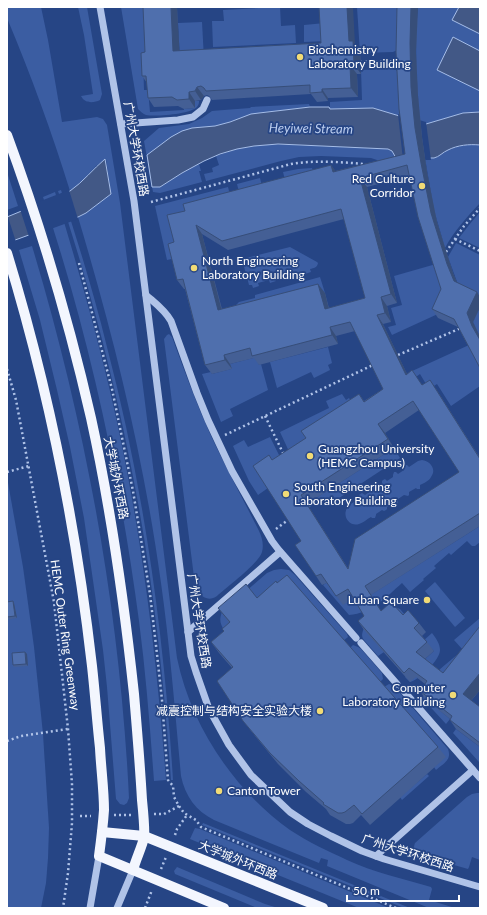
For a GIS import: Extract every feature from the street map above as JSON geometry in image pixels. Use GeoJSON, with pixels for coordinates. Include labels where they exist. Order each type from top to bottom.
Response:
{"type":"FeatureCollection","features":[{"type":"Feature","properties":{"kind":"main road","name":"大学城外环西路"},"geometry":{"type":"LineString","coordinates":[[7,135],[30,201],[60,296],[83,385],[100,461],[114,536],[132,672],[143,814],[144,836],[133,870]]}},
{"type":"Feature","properties":{"kind":"main road"},"geometry":{"type":"LineString","coordinates":[[7,254],[27,324],[46,400],[74,535],[94,688],[101,767],[103,815],[99,856],[224,908]]}},
{"type":"Feature","properties":{"kind":"main road","name":"大学城外环西路"},"geometry":{"type":"LineString","coordinates":[[102,832],[144,836],[323,908]]}},
{"type":"Feature","properties":{"kind":"street","name":"广州大学环校西路"},"geometry":{"type":"LineString","coordinates":[[100,7],[134,201],[192,662],[209,709],[229,745],[247,771],[278,802],[299,819],[347,844],[376,856],[480,887]]}},
{"type":"Feature","properties":{"kind":"street"},"geometry":{"type":"LineString","coordinates":[[121,124],[186,119],[198,113],[203,108],[207,100]]}},
{"type":"Feature","properties":{"kind":"street"},"geometry":{"type":"LineString","coordinates":[[146,295],[168,315],[172,322],[197,393],[232,471],[272,541],[280,552],[480,778]]}},
{"type":"Feature","properties":{"kind":"street"},"geometry":{"type":"LineString","coordinates":[[188,632],[280,552]]}},
{"type":"Feature","properties":{"kind":"street"},"geometry":{"type":"LineString","coordinates":[[376,856],[473,770]]}},
{"type":"Feature","properties":{"kind":"street"},"geometry":{"type":"LineString","coordinates":[[90,908],[99,856]]}},
{"type":"Feature","properties":{"kind":"street"},"geometry":{"type":"LineString","coordinates":[[117,908],[133,870]]}},
{"type":"Feature","properties":{"kind":"path"},"geometry":{"type":"LineString","coordinates":[[360,62],[402,61]]}},
{"type":"Feature","properties":{"kind":"path"},"geometry":{"type":"LineString","coordinates":[[151,202],[297,163],[323,162],[368,165]]}},
{"type":"Feature","properties":{"kind":"path"},"geometry":{"type":"LineString","coordinates":[[446,252],[464,226],[480,208]]}},
{"type":"Feature","properties":{"kind":"path"},"geometry":{"type":"LineString","coordinates":[[455,239],[480,251]]}},
{"type":"Feature","properties":{"kind":"path"},"geometry":{"type":"LineString","coordinates":[[79,263],[112,389],[133,491],[156,639],[168,780],[173,786],[174,797],[179,806],[187,815],[196,820],[201,827],[396,908]]}},
{"type":"Feature","properties":{"kind":"path"},"geometry":{"type":"LineString","coordinates":[[398,355],[461,328]]}},
{"type":"Feature","properties":{"kind":"path"},"geometry":{"type":"LineString","coordinates":[[217,438],[373,365]]}},
{"type":"Feature","properties":{"kind":"path","name":"HEMC Outer Ring Greenway"},"geometry":{"type":"LineString","coordinates":[[7,368],[16,400],[54,602],[68,729],[72,784],[72,823],[68,873],[63,908]]}},
{"type":"Feature","properties":{"kind":"path"},"geometry":{"type":"LineString","coordinates":[[265,416],[284,456]]}},
{"type":"Feature","properties":{"kind":"path"},"geometry":{"type":"LineString","coordinates":[[7,472],[29,466]]}},
{"type":"Feature","properties":{"kind":"path"},"geometry":{"type":"LineString","coordinates":[[309,506],[313,503]]}},
{"type":"Feature","properties":{"kind":"path"},"geometry":{"type":"LineString","coordinates":[[274,530],[288,520]]}},
{"type":"Feature","properties":{"kind":"path"},"geometry":{"type":"LineString","coordinates":[[7,740],[21,736],[68,729]]}},
{"type":"Feature","properties":{"kind":"path"},"geometry":{"type":"LineString","coordinates":[[80,816],[164,814],[179,806]]}},
{"type":"Feature","properties":{"kind":"path"},"geometry":{"type":"LineString","coordinates":[[177,829],[187,815]]}},
{"type":"Feature","properties":{"kind":"shaded area"},"geometry":{"type":"Polygon","coordinates":[[[7,7],[41,7],[62,122],[97,117],[103,119],[107,125],[120,203],[177,658],[193,708],[204,732],[233,776],[270,814],[290,830],[347,860],[388,875],[431,887],[432,889],[429,900],[455,908],[429,908],[327,866],[328,860],[321,858],[319,863],[214,820],[202,812],[192,802],[185,790],[181,776],[164,607],[146,490],[116,353],[78,217],[86,213],[111,194],[106,159],[96,166],[78,186],[70,191],[41,104],[7,18],[7,7]]]}},
{"type":"Feature","properties":{"kind":"shaded area"},"geometry":{"type":"Polygon","coordinates":[[[78,7],[87,7],[102,94],[100,100],[95,102],[87,102],[81,96],[93,94],[78,7]]]}},
{"type":"Feature","properties":{"kind":"shaded area"},"geometry":{"type":"Polygon","coordinates":[[[121,7],[144,7],[147,57],[143,57],[144,90],[148,90],[150,112],[195,108],[181,113],[157,116],[142,113],[138,109],[121,7]]]}},
{"type":"Feature","properties":{"kind":"shaded area"},"geometry":{"type":"Polygon","coordinates":[[[280,7],[281,26],[295,25],[296,43],[213,47],[212,21],[224,21],[223,10],[280,7]]]}},
{"type":"Feature","properties":{"kind":"shaded area"},"geometry":{"type":"Polygon","coordinates":[[[357,7],[404,7],[397,50],[393,52],[360,53],[357,7]]]}},
{"type":"Feature","properties":{"kind":"shaded area"},"geometry":{"type":"Polygon","coordinates":[[[418,7],[480,7],[480,112],[463,113],[426,124],[420,122],[416,50],[418,7]]]}},
{"type":"Feature","properties":{"kind":"shaded area"},"geometry":{"type":"Polygon","coordinates":[[[202,22],[204,59],[180,60],[178,23],[202,22]]]}},
{"type":"Feature","properties":{"kind":"shaded area"},"geometry":{"type":"Polygon","coordinates":[[[325,23],[326,41],[304,42],[304,25],[325,23]]]}},
{"type":"Feature","properties":{"kind":"shaded area"},"geometry":{"type":"Polygon","coordinates":[[[361,70],[396,70],[402,76],[405,118],[373,108],[330,109],[330,102],[362,100],[361,70]]]}},
{"type":"Feature","properties":{"kind":"shaded area"},"geometry":{"type":"Polygon","coordinates":[[[195,101],[199,101],[199,104],[195,108],[195,101]]]}},
{"type":"Feature","properties":{"kind":"shaded area"},"geometry":{"type":"Polygon","coordinates":[[[309,104],[310,107],[259,113],[215,126],[192,128],[162,186],[199,164],[202,182],[160,193],[153,192],[144,141],[159,128],[189,124],[212,111],[309,104]]]}},
{"type":"Feature","properties":{"kind":"shaded area"},"geometry":{"type":"Polygon","coordinates":[[[269,144],[388,149],[392,151],[396,158],[380,161],[371,158],[321,156],[299,157],[206,181],[204,174],[213,172],[212,168],[219,165],[216,156],[237,149],[269,144]]]}},
{"type":"Feature","properties":{"kind":"shaded area"},"geometry":{"type":"Polygon","coordinates":[[[463,145],[480,145],[480,203],[457,230],[445,248],[434,210],[425,158],[436,157],[448,150],[463,145]]]}},
{"type":"Feature","properties":{"kind":"shaded area"},"geometry":{"type":"Polygon","coordinates":[[[312,168],[314,177],[286,184],[283,172],[312,168]]]}},
{"type":"Feature","properties":{"kind":"shaded area"},"geometry":{"type":"Polygon","coordinates":[[[7,172],[18,206],[7,210],[7,172]]]}},
{"type":"Feature","properties":{"kind":"shaded area"},"geometry":{"type":"Polygon","coordinates":[[[260,178],[263,190],[240,196],[237,184],[260,178]]]}},
{"type":"Feature","properties":{"kind":"shaded area"},"geometry":{"type":"Polygon","coordinates":[[[228,187],[231,199],[176,258],[167,260],[155,206],[228,187]]]}},
{"type":"Feature","properties":{"kind":"shaded area"},"geometry":{"type":"Polygon","coordinates":[[[61,190],[97,307],[132,454],[142,507],[158,616],[173,780],[171,780],[162,671],[153,599],[129,454],[102,340],[58,191],[61,190]]]}},
{"type":"Feature","properties":{"kind":"shaded area"},"geometry":{"type":"Polygon","coordinates":[[[55,192],[84,291],[104,366],[121,439],[146,584],[166,780],[154,781],[146,681],[139,621],[122,513],[101,407],[75,301],[43,197],[55,192]]]}},
{"type":"Feature","properties":{"kind":"shaded area"},"geometry":{"type":"Polygon","coordinates":[[[480,212],[480,248],[459,238],[480,212]]]}},
{"type":"Feature","properties":{"kind":"shaded area"},"geometry":{"type":"Polygon","coordinates":[[[456,243],[480,255],[480,299],[460,290],[448,257],[456,243]]]}},
{"type":"Feature","properties":{"kind":"shaded area"},"geometry":{"type":"Polygon","coordinates":[[[32,246],[69,381],[84,450],[109,588],[118,658],[129,798],[127,803],[124,805],[120,804],[116,799],[103,650],[84,518],[57,390],[40,320],[19,250],[32,246]]]}},
{"type":"Feature","properties":{"kind":"shaded area"},"geometry":{"type":"Polygon","coordinates":[[[290,247],[317,262],[317,266],[310,269],[311,272],[305,274],[304,271],[293,274],[294,277],[288,278],[287,275],[276,278],[276,281],[270,283],[269,280],[258,283],[259,286],[253,288],[252,285],[249,285],[242,259],[290,247]]]}},
{"type":"Feature","properties":{"kind":"shaded area"},"geometry":{"type":"Polygon","coordinates":[[[436,264],[447,298],[440,313],[392,335],[388,327],[396,325],[391,308],[402,305],[394,276],[436,264]]]}},
{"type":"Feature","properties":{"kind":"shaded area"},"geometry":{"type":"Polygon","coordinates":[[[320,277],[325,293],[237,316],[232,309],[239,302],[255,298],[255,295],[320,277]]]}},
{"type":"Feature","properties":{"kind":"shaded area"},"geometry":{"type":"Polygon","coordinates":[[[480,307],[480,337],[473,322],[480,307]]]}},
{"type":"Feature","properties":{"kind":"shaded area"},"geometry":{"type":"Polygon","coordinates":[[[169,334],[172,337],[195,399],[211,436],[259,531],[263,547],[260,557],[242,575],[217,596],[210,599],[203,597],[196,589],[195,585],[164,339],[169,334]]]}},
{"type":"Feature","properties":{"kind":"shaded area"},"geometry":{"type":"Polygon","coordinates":[[[469,345],[480,365],[480,386],[451,406],[437,384],[429,389],[420,374],[413,379],[410,372],[469,345]]]}},
{"type":"Feature","properties":{"kind":"shaded area"},"geometry":{"type":"Polygon","coordinates":[[[328,347],[332,363],[328,365],[330,370],[314,378],[311,372],[277,388],[270,362],[328,347]]]}},
{"type":"Feature","properties":{"kind":"shaded area"},"geometry":{"type":"Polygon","coordinates":[[[257,357],[259,365],[261,364],[268,390],[230,409],[233,416],[221,422],[202,374],[211,372],[212,374],[231,369],[230,364],[257,357]]]}},
{"type":"Feature","properties":{"kind":"shaded area"},"geometry":{"type":"Polygon","coordinates":[[[342,394],[346,400],[349,398],[356,410],[293,460],[280,432],[329,408],[326,401],[342,394]]]}},
{"type":"Feature","properties":{"kind":"shaded area"},"geometry":{"type":"Polygon","coordinates":[[[270,437],[284,465],[268,488],[258,495],[249,481],[233,446],[244,440],[248,447],[270,437]]]}},
{"type":"Feature","properties":{"kind":"shaded area"},"geometry":{"type":"Polygon","coordinates":[[[394,448],[400,458],[333,502],[323,505],[316,498],[394,448]]]}},
{"type":"Feature","properties":{"kind":"shaded area"},"geometry":{"type":"Polygon","coordinates":[[[422,460],[428,462],[432,466],[433,474],[429,480],[420,485],[420,489],[416,488],[409,492],[408,496],[404,495],[398,499],[397,504],[393,502],[387,507],[386,510],[382,510],[376,514],[375,518],[371,517],[356,525],[350,523],[346,518],[346,511],[351,504],[360,498],[359,495],[362,493],[365,495],[371,491],[370,488],[372,486],[376,488],[382,484],[382,481],[385,479],[387,481],[393,477],[394,472],[398,474],[404,470],[405,465],[409,467],[422,460]]]}},
{"type":"Feature","properties":{"kind":"shaded area"},"geometry":{"type":"Polygon","coordinates":[[[7,477],[23,567],[34,647],[43,734],[49,828],[46,883],[41,908],[7,908],[7,477]]]}},
{"type":"Feature","properties":{"kind":"shaded area"},"geometry":{"type":"Polygon","coordinates":[[[480,526],[480,542],[475,546],[472,546],[467,541],[451,555],[449,553],[434,566],[436,568],[410,592],[402,583],[378,604],[365,611],[349,615],[323,585],[328,582],[357,596],[361,601],[480,526]]]}},
{"type":"Feature","properties":{"kind":"shaded area"},"geometry":{"type":"Polygon","coordinates":[[[281,569],[289,570],[295,575],[348,637],[343,641],[231,638],[221,623],[220,620],[222,612],[267,573],[281,569]]]}},
{"type":"Feature","properties":{"kind":"shaded area"},"geometry":{"type":"Polygon","coordinates":[[[435,582],[465,618],[455,627],[425,591],[435,582]]]}},
{"type":"Feature","properties":{"kind":"shaded area"},"geometry":{"type":"Polygon","coordinates":[[[395,607],[400,609],[411,622],[370,636],[384,652],[378,656],[363,639],[362,636],[364,628],[395,607]]]}},
{"type":"Feature","properties":{"kind":"shaded area"},"geometry":{"type":"Polygon","coordinates":[[[480,618],[480,644],[426,699],[450,719],[446,724],[423,699],[424,691],[432,678],[463,650],[454,640],[480,618]]]}},
{"type":"Feature","properties":{"kind":"shaded area"},"geometry":{"type":"Polygon","coordinates":[[[432,633],[440,650],[437,659],[418,678],[410,682],[405,677],[434,651],[423,641],[432,633]]]}},
{"type":"Feature","properties":{"kind":"shaded area"},"geometry":{"type":"Polygon","coordinates":[[[353,645],[361,649],[382,673],[383,679],[380,682],[350,648],[353,645]]]}},
{"type":"Feature","properties":{"kind":"shaded area"},"geometry":{"type":"Polygon","coordinates":[[[389,684],[394,686],[448,749],[448,759],[436,770],[384,687],[389,684]]]}},
{"type":"Feature","properties":{"kind":"shaded area"},"geometry":{"type":"Polygon","coordinates":[[[456,729],[480,747],[479,762],[453,733],[456,729]]]}},
{"type":"Feature","properties":{"kind":"shaded area"},"geometry":{"type":"Polygon","coordinates":[[[427,774],[429,776],[402,800],[400,797],[427,774]]]}},
{"type":"Feature","properties":{"kind":"shaded area"},"geometry":{"type":"Polygon","coordinates":[[[480,793],[480,860],[472,857],[468,869],[416,853],[414,848],[415,843],[467,797],[480,793]]]}},
{"type":"Feature","properties":{"kind":"shaded area"},"geometry":{"type":"Polygon","coordinates":[[[203,823],[410,908],[404,908],[202,825],[203,823]]]}},
{"type":"Feature","properties":{"kind":"shaded area"},"geometry":{"type":"Polygon","coordinates":[[[195,828],[389,908],[359,908],[190,839],[195,828]]]}},
{"type":"Feature","properties":{"kind":"shaded area"},"geometry":{"type":"Polygon","coordinates":[[[177,867],[278,908],[257,908],[175,874],[174,871],[177,867]]]}},
{"type":"Feature","properties":{"kind":"water"},"geometry":{"type":"Polygon","coordinates":[[[459,7],[480,7],[480,34],[452,20],[459,7]]]}},
{"type":"Feature","properties":{"kind":"water"},"geometry":{"type":"Polygon","coordinates":[[[453,37],[480,51],[480,91],[437,70],[453,37]]]}},
{"type":"Feature","properties":{"kind":"water","name":"Heyiwei Stream"},"geometry":{"type":"Polygon","coordinates":[[[310,107],[329,107],[330,109],[373,108],[426,124],[463,113],[480,112],[480,145],[456,147],[434,158],[396,158],[392,151],[388,149],[278,144],[254,146],[220,154],[182,173],[160,187],[152,187],[147,155],[171,137],[182,131],[192,128],[215,126],[251,114],[310,107]]]}},
{"type":"Feature","properties":{"kind":"water"},"geometry":{"type":"Polygon","coordinates":[[[105,159],[111,194],[86,213],[78,217],[7,243],[7,217],[70,191],[105,159]]]}},
{"type":"Feature","properties":{"kind":"pier"},"geometry":{"type":"Polygon","coordinates":[[[398,114],[426,122],[431,160],[403,160],[398,114]]]}},
{"type":"Feature","properties":{"kind":"pier"},"geometry":{"type":"Polygon","coordinates":[[[69,190],[78,219],[29,237],[20,209],[69,190]]]}},
{"type":"Feature","properties":{"kind":"pier"},"geometry":{"type":"Polygon","coordinates":[[[7,214],[16,242],[7,245],[7,214]]]}},
{"type":"Feature","properties":{"kind":"building","name":"Biochemistry Laboratory Building"},"geometry":{"type":"Polygon","coordinates":[[[143,7],[171,7],[173,51],[321,43],[319,7],[347,7],[349,41],[353,41],[354,65],[350,65],[351,88],[322,89],[322,92],[310,93],[310,85],[206,91],[201,86],[197,87],[195,91],[189,92],[189,99],[177,100],[172,97],[148,98],[146,76],[142,76],[141,53],[145,52],[143,7]]]}},
{"type":"Feature","properties":{"kind":"building"},"geometry":{"type":"Polygon","coordinates":[[[397,7],[411,7],[411,87],[415,128],[421,163],[431,213],[454,281],[477,292],[467,313],[480,340],[480,368],[454,319],[432,309],[441,289],[418,217],[407,165],[360,178],[391,294],[381,297],[385,313],[377,315],[406,375],[412,370],[422,385],[430,380],[480,459],[480,513],[365,586],[381,611],[391,602],[403,615],[408,610],[419,623],[414,628],[427,642],[416,652],[443,673],[480,626],[480,673],[463,694],[480,707],[480,743],[450,720],[452,716],[420,691],[427,681],[409,668],[404,673],[358,621],[364,616],[348,589],[336,596],[321,574],[316,576],[295,545],[301,541],[253,466],[269,455],[272,460],[306,438],[301,431],[359,394],[364,402],[383,389],[350,322],[330,327],[332,335],[252,356],[250,348],[224,355],[225,360],[205,365],[183,279],[177,280],[168,244],[174,242],[167,215],[185,211],[183,204],[331,165],[333,172],[405,154],[399,109],[396,52],[397,7]],[[341,209],[222,241],[196,225],[218,310],[318,284],[325,309],[365,298],[341,209]],[[413,401],[378,424],[388,439],[301,495],[348,569],[355,539],[459,472],[413,401]]]}},
{"type":"Feature","properties":{"kind":"building","name":"减震控制与结构安全实验大楼"},"geometry":{"type":"Polygon","coordinates":[[[287,575],[438,747],[362,814],[354,805],[345,812],[338,813],[323,804],[324,803],[270,753],[243,721],[217,681],[233,667],[211,642],[224,631],[222,629],[230,622],[218,608],[246,584],[257,598],[276,581],[277,583],[287,575]]]}},
{"type":"Feature","properties":{"kind":"building"},"geometry":{"type":"Polygon","coordinates":[[[13,601],[15,616],[7,617],[7,602],[13,601]]]}},
{"type":"Feature","properties":{"kind":"building"},"geometry":{"type":"Polygon","coordinates":[[[25,652],[26,664],[13,665],[12,653],[25,652]]]}},
{"type":"Feature","properties":{"kind":"place","name":"Biochemistry Laboratory Building"},"geometry":{"type":"Point","coordinates":[300,57]}},
{"type":"Feature","properties":{"kind":"place","name":"Red Culture Corridor"},"geometry":{"type":"Point","coordinates":[422,186]}},
{"type":"Feature","properties":{"kind":"place","name":"North Engineering Laboratory Building"},"geometry":{"type":"Point","coordinates":[194,268]}},
{"type":"Feature","properties":{"kind":"place","name":"Guangzhou University (HEMC Campus)"},"geometry":{"type":"Point","coordinates":[310,456]}},
{"type":"Feature","properties":{"kind":"place","name":"South Engineering Laboratory Building"},"geometry":{"type":"Point","coordinates":[286,494]}},
{"type":"Feature","properties":{"kind":"place","name":"Luban Square"},"geometry":{"type":"Point","coordinates":[427,600]}},
{"type":"Feature","properties":{"kind":"place","name":"Computer Laboratory Building"},"geometry":{"type":"Point","coordinates":[453,695]}},
{"type":"Feature","properties":{"kind":"place","name":"减震控制与结构安全实验大楼"},"geometry":{"type":"Point","coordinates":[320,711]}},
{"type":"Feature","properties":{"kind":"place","name":"Canton Tower"},"geometry":{"type":"Point","coordinates":[219,791]}}]}
